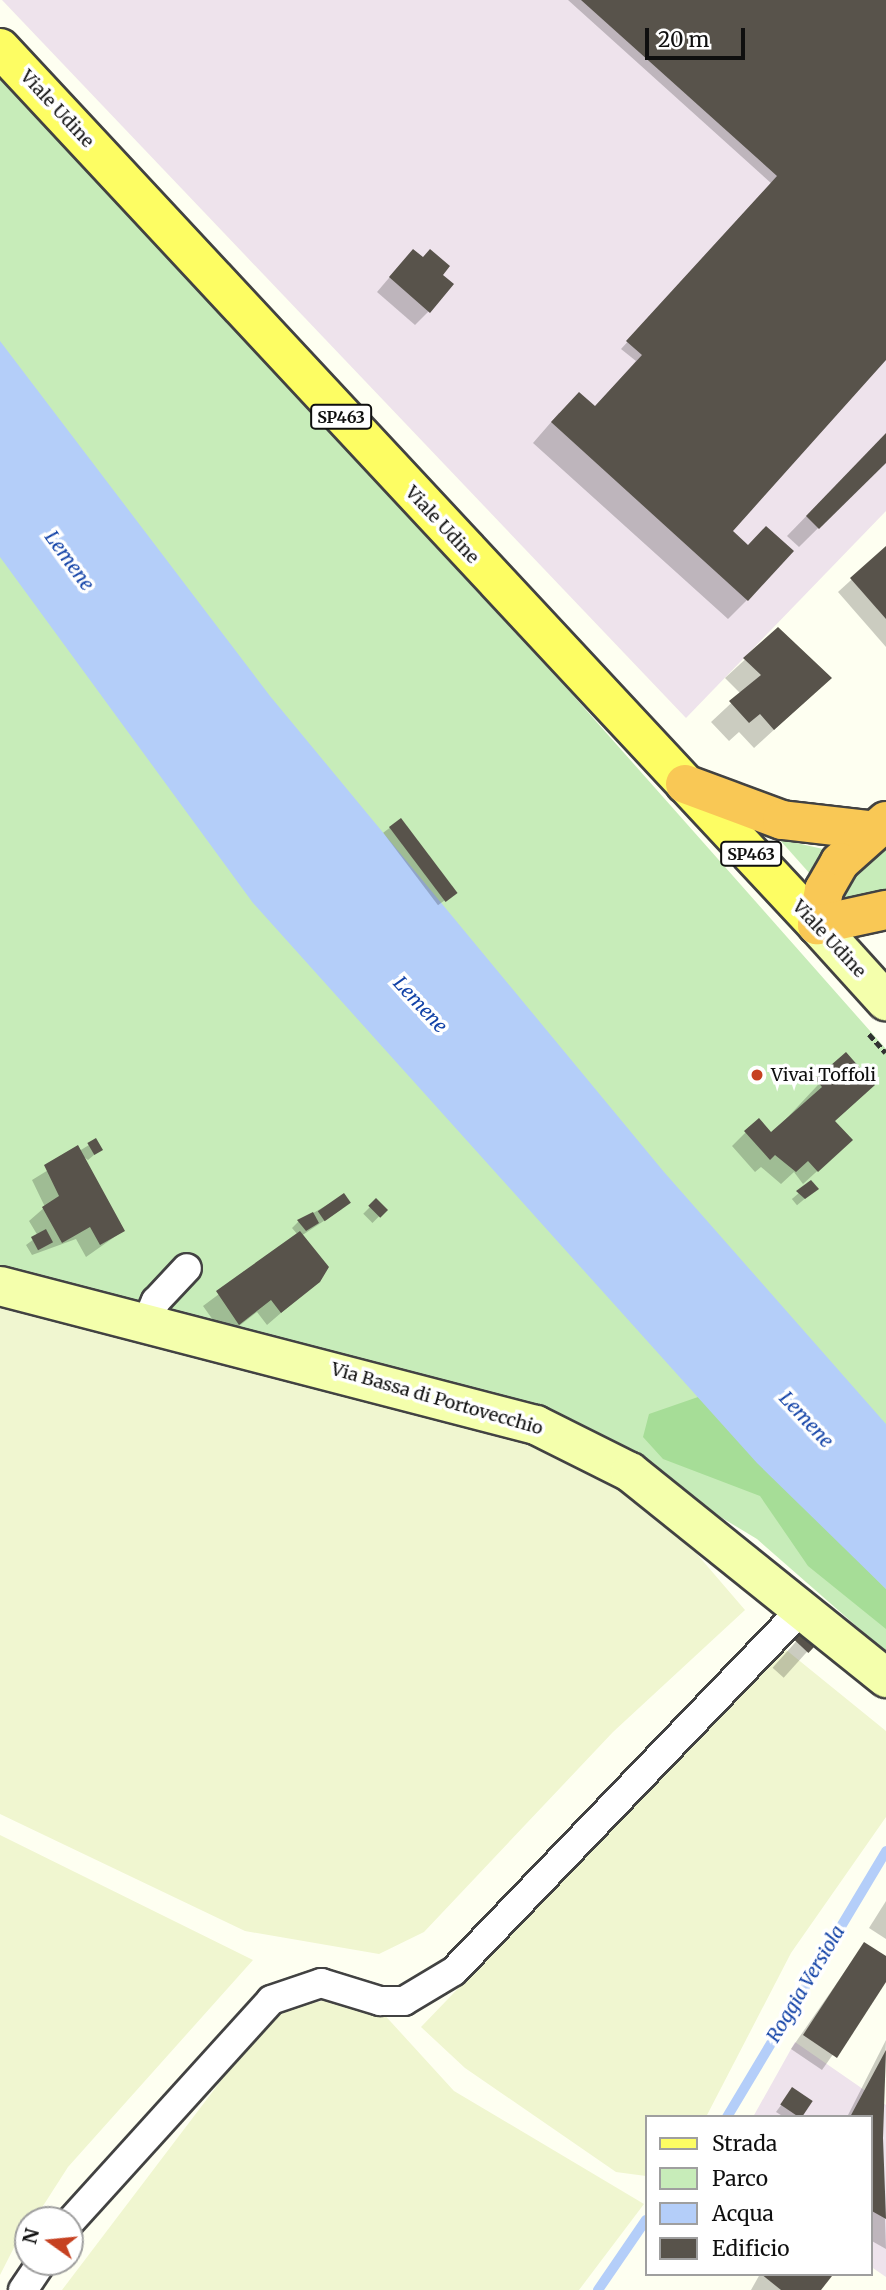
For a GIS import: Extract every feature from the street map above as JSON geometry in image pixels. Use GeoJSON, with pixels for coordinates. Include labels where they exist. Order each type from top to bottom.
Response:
{"type":"FeatureCollection","features":[{"type":"Feature","properties":{"kind":"highway"},"geometry":{"type":"LineString","coordinates":[[685,784],[782,820],[878,825]]}},
{"type":"Feature","properties":{"kind":"highway"},"geometry":{"type":"LineString","coordinates":[[878,825],[824,890],[817,925],[886,910]]}},
{"type":"Feature","properties":{"kind":"main road","name":"Viale Udine"},"geometry":{"type":"LineString","coordinates":[[0,48],[817,925]]}},
{"type":"Feature","properties":{"kind":"street","name":"Viale Udine"},"geometry":{"type":"LineString","coordinates":[[817,925],[886,1001]]}},
{"type":"Feature","properties":{"kind":"street"},"geometry":{"type":"LineString","coordinates":[[146,1324],[156,1301],[187,1268]]}},
{"type":"Feature","properties":{"kind":"street","name":"Via Bassa di Portovecchio"},"geometry":{"type":"LineString","coordinates":[[0,1286],[536,1425],[630,1472],[712,1532],[801,1610],[886,1678]]}},
{"type":"Feature","properties":{"kind":"street"},"geometry":{"type":"LineString","coordinates":[[84,2207],[271,2000],[321,1983],[380,2001],[404,2001],[454,1971],[801,1610]]}},
{"type":"Feature","properties":{"kind":"shaded area"},"geometry":{"type":"Polygon","coordinates":[[[2,0],[886,0],[886,511],[686,718],[2,0]]]}},
{"type":"Feature","properties":{"kind":"shaded area"},"geometry":{"type":"Polygon","coordinates":[[[795,2042],[886,2105],[886,2277],[872,2267],[872,2115],[754,2115],[795,2042]]]}},
{"type":"Feature","properties":{"kind":"green space"},"geometry":{"type":"Polygon","coordinates":[[[0,78],[571,693],[886,1049],[886,1652],[757,1539],[545,1411],[414,1372],[0,1269],[0,78]]]}},
{"type":"Feature","properties":{"kind":"green space"},"geometry":{"type":"Polygon","coordinates":[[[779,839],[823,849],[811,875],[779,839]]]}},
{"type":"Feature","properties":{"kind":"green space"},"geometry":{"type":"Polygon","coordinates":[[[886,842],[886,892],[845,911],[845,891],[858,866],[886,842]]]}},
{"type":"Feature","properties":{"kind":"green space"},"geometry":{"type":"Polygon","coordinates":[[[0,1308],[529,1442],[614,1484],[696,1553],[745,1610],[613,1732],[424,1932],[379,1954],[245,1931],[0,1814],[0,1308]]]}},
{"type":"Feature","properties":{"kind":"green space"},"geometry":{"type":"Polygon","coordinates":[[[698,1397],[886,1589],[886,1629],[808,1566],[760,1496],[663,1459],[643,1437],[649,1414],[698,1397]]]}},
{"type":"Feature","properties":{"kind":"green space"},"geometry":{"type":"Polygon","coordinates":[[[785,1649],[886,1731],[886,1817],[791,1953],[707,2115],[644,2115],[644,2176],[616,2172],[465,2068],[421,2027],[785,1649]]]}},
{"type":"Feature","properties":{"kind":"green space"},"geometry":{"type":"Polygon","coordinates":[[[0,1835],[253,1960],[68,2167],[43,2206],[14,2206],[14,2248],[0,2275],[0,1835]]]}},
{"type":"Feature","properties":{"kind":"green space"},"geometry":{"type":"Polygon","coordinates":[[[347,1996],[380,2010],[454,2091],[644,2204],[579,2290],[62,2290],[73,2276],[84,2276],[84,2261],[261,2028],[292,2007],[347,1996]]]}},
{"type":"Feature","properties":{"kind":"water","name":"Lemene"},"geometry":{"type":"Polygon","coordinates":[[[0,341],[270,696],[664,1172],[886,1424],[886,1589],[757,1463],[253,903],[0,557],[0,341]]]}},
{"type":"Feature","properties":{"kind":"building"},"geometry":{"type":"Polygon","coordinates":[[[581,0],[886,0],[886,360],[733,531],[748,545],[766,526],[794,551],[748,601],[551,422],[579,392],[595,406],[642,355],[626,341],[777,176],[581,0]]]}},
{"type":"Feature","properties":{"kind":"building"},"geometry":{"type":"Polygon","coordinates":[[[413,249],[423,257],[430,249],[450,266],[443,275],[454,284],[430,313],[389,277],[413,249]]]}},
{"type":"Feature","properties":{"kind":"building"},"geometry":{"type":"Polygon","coordinates":[[[886,433],[886,463],[819,529],[806,516],[886,433]]]}},
{"type":"Feature","properties":{"kind":"building"},"geometry":{"type":"Polygon","coordinates":[[[886,546],[886,619],[850,578],[886,546]]]}},
{"type":"Feature","properties":{"kind":"building"},"geometry":{"type":"Polygon","coordinates":[[[778,627],[832,678],[774,730],[760,714],[749,723],[729,701],[761,675],[743,658],[778,627]]]}},
{"type":"Feature","properties":{"kind":"building"},"geometry":{"type":"Polygon","coordinates":[[[401,818],[458,893],[446,902],[389,827],[401,818]]]}},
{"type":"Feature","properties":{"kind":"building"},"geometry":{"type":"Polygon","coordinates":[[[846,1052],[875,1085],[835,1121],[853,1140],[818,1172],[808,1161],[796,1172],[775,1155],[770,1160],[744,1131],[759,1118],[771,1132],[822,1087],[815,1079],[846,1052]]]}},
{"type":"Feature","properties":{"kind":"building"},"geometry":{"type":"Polygon","coordinates":[[[96,1138],[103,1150],[94,1155],[87,1143],[96,1138]]]}},
{"type":"Feature","properties":{"kind":"building"},"geometry":{"type":"Polygon","coordinates":[[[78,1145],[125,1231],[100,1245],[90,1227],[62,1243],[42,1207],[59,1196],[44,1165],[78,1145]]]}},
{"type":"Feature","properties":{"kind":"building"},"geometry":{"type":"Polygon","coordinates":[[[811,1180],[819,1189],[805,1199],[796,1191],[811,1180]]]}},
{"type":"Feature","properties":{"kind":"building"},"geometry":{"type":"Polygon","coordinates":[[[344,1193],[351,1203],[325,1221],[318,1211],[344,1193]]]}},
{"type":"Feature","properties":{"kind":"building"},"geometry":{"type":"Polygon","coordinates":[[[376,1198],[388,1210],[380,1218],[368,1206],[376,1198]]]}},
{"type":"Feature","properties":{"kind":"building"},"geometry":{"type":"Polygon","coordinates":[[[313,1212],[319,1223],[306,1231],[297,1220],[313,1212]]]}},
{"type":"Feature","properties":{"kind":"building"},"geometry":{"type":"Polygon","coordinates":[[[46,1229],[53,1242],[38,1250],[31,1237],[46,1229]]]}},
{"type":"Feature","properties":{"kind":"building"},"geometry":{"type":"Polygon","coordinates":[[[300,1231],[329,1267],[320,1282],[281,1313],[271,1300],[239,1325],[216,1291],[300,1231]]]}},
{"type":"Feature","properties":{"kind":"building"},"geometry":{"type":"Polygon","coordinates":[[[802,1632],[816,1645],[808,1653],[794,1640],[802,1632]]]}},
{"type":"Feature","properties":{"kind":"building"},"geometry":{"type":"Polygon","coordinates":[[[864,1942],[886,1956],[886,1982],[837,2058],[803,2035],[864,1942]]]}},
{"type":"Feature","properties":{"kind":"building"},"geometry":{"type":"Polygon","coordinates":[[[886,2050],[883,2138],[886,2219],[872,2211],[872,2115],[851,2115],[886,2050]]]}},
{"type":"Feature","properties":{"kind":"building"},"geometry":{"type":"Polygon","coordinates":[[[792,2087],[813,2101],[803,2115],[796,2115],[780,2104],[792,2087]]]}},
{"type":"Feature","properties":{"kind":"building"},"geometry":{"type":"Polygon","coordinates":[[[764,2276],[832,2276],[821,2290],[781,2290],[764,2276]]]}},
{"type":"Feature","properties":{"kind":"waterway","name":"Roggia Versiola"},"geometry":{"type":"LineString","coordinates":[[728,2115],[886,1851]]}},
{"type":"Feature","properties":{"kind":"waterway","name":"Roggia Versiola"},"geometry":{"type":"LineString","coordinates":[[598,2290],[644,2223]]}},
{"type":"Feature","properties":{"kind":"place","name":"Vivai Toffoli"},"geometry":{"type":"Point","coordinates":[757,1075]}}]}
